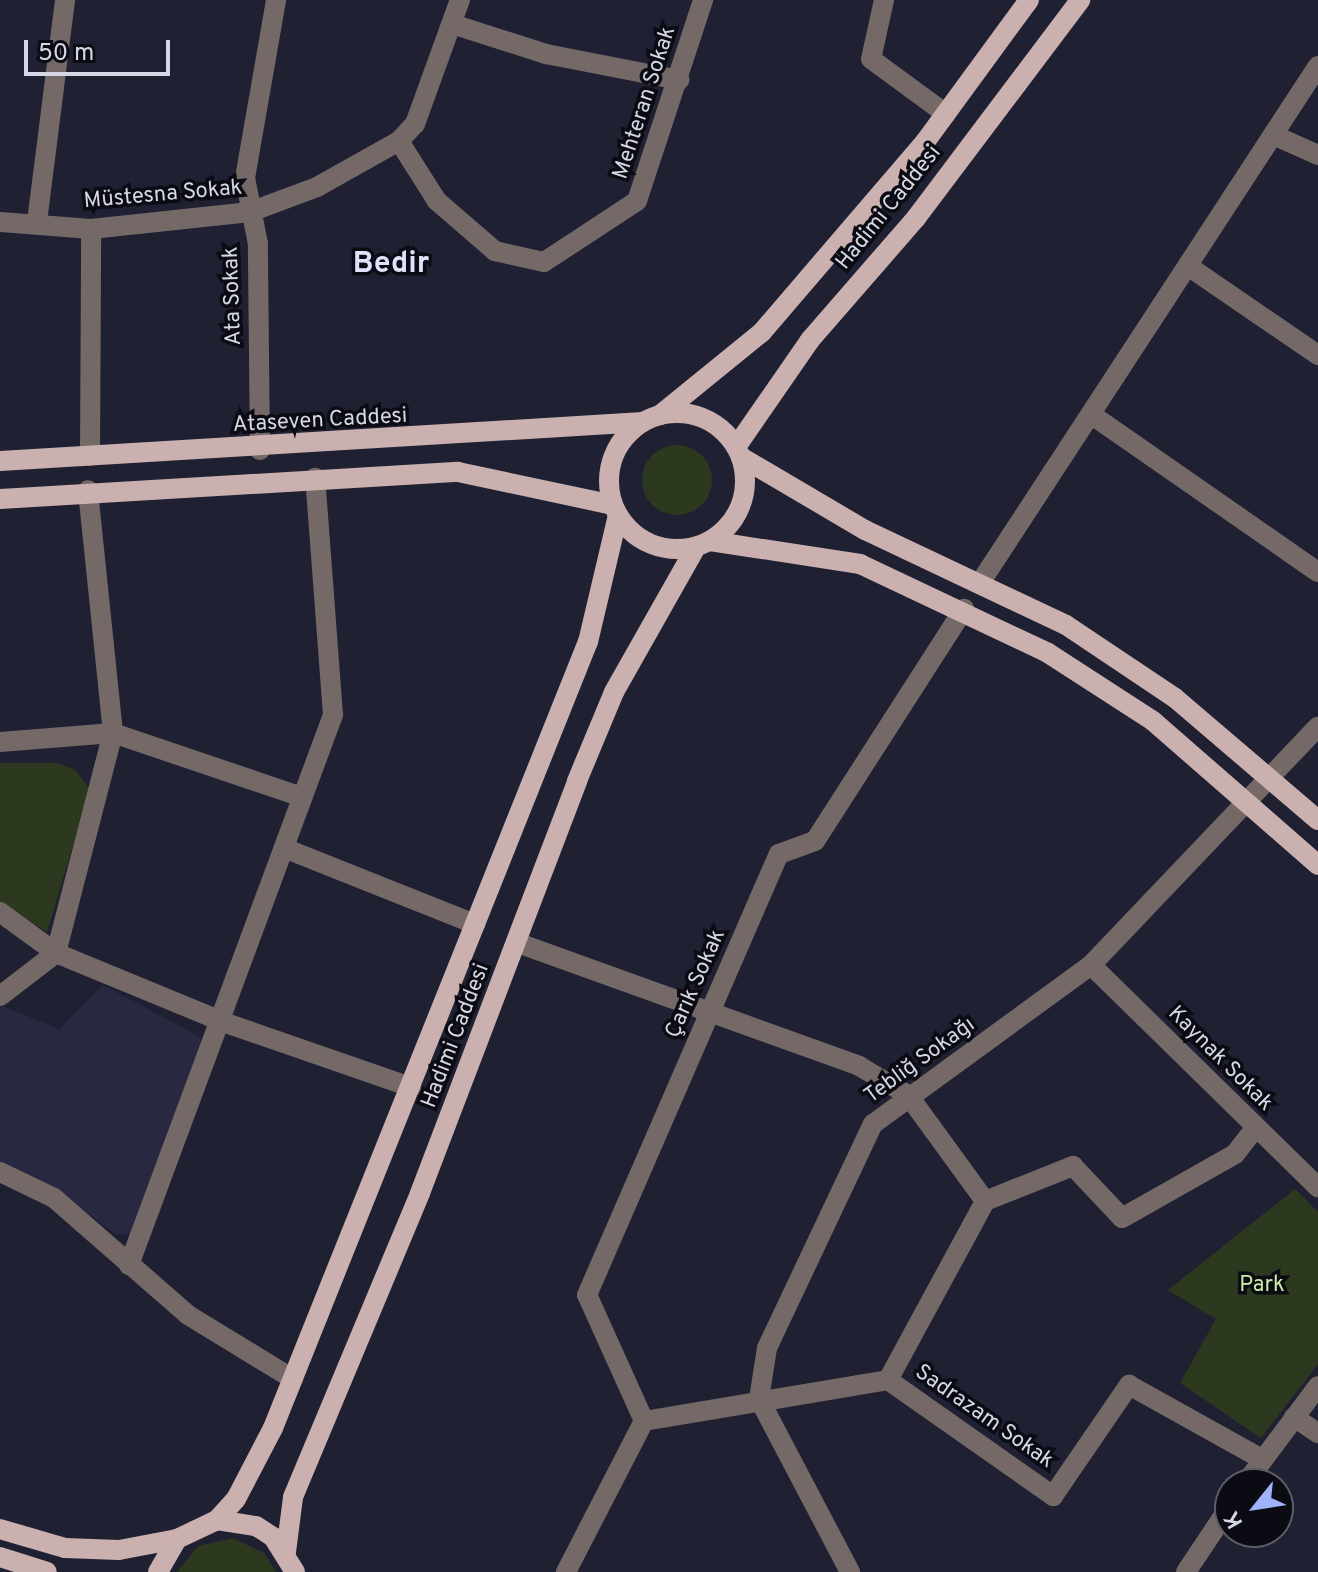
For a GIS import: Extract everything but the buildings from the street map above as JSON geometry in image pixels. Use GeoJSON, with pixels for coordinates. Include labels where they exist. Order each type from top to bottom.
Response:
{"type":"FeatureCollection","features":[{"type":"Feature","properties":{"kind":"main road","name":"Hadimi Caddesi"},"geometry":{"type":"LineString","coordinates":[[651,418],[762,332],[946,114],[1029,0]]}},
{"type":"Feature","properties":{"kind":"main road","name":"Hadimi Caddesi"},"geometry":{"type":"LineString","coordinates":[[738,452],[810,340],[916,218],[1080,0]]}},
{"type":"Feature","properties":{"kind":"main road"},"geometry":{"type":"LineString","coordinates":[[616,510],[613,458],[651,418],[701,417],[738,452],[865,530],[982,580],[1066,625],[1175,698],[1272,775],[1318,820]]}},
{"type":"Feature","properties":{"kind":"main road","name":"Ataseven Caddesi"},"geometry":{"type":"LineString","coordinates":[[0,461],[260,450],[651,418]]}},
{"type":"Feature","properties":{"kind":"main road"},"geometry":{"type":"LineString","coordinates":[[703,544],[736,516],[743,497],[738,452]]}},
{"type":"Feature","properties":{"kind":"main road"},"geometry":{"type":"LineString","coordinates":[[0,499],[88,490],[458,472],[616,510],[651,544],[703,544],[860,564],[964,609],[1048,653],[1153,721],[1249,800],[1318,865]]}},
{"type":"Feature","properties":{"kind":"main road","name":"Hadimi Caddesi"},"geometry":{"type":"LineString","coordinates":[[217,1520],[236,1499],[293,1379],[588,642],[616,510]]}},
{"type":"Feature","properties":{"kind":"main road","name":"Hadimi Caddesi"},"geometry":{"type":"LineString","coordinates":[[286,1552],[293,1497],[518,943],[614,692],[703,544]]}},
{"type":"Feature","properties":{"kind":"main road"},"geometry":{"type":"LineString","coordinates":[[0,1529],[65,1548],[119,1550],[177,1539],[217,1520],[256,1526],[286,1552],[295,1572]]}},
{"type":"Feature","properties":{"kind":"main road"},"geometry":{"type":"LineString","coordinates":[[158,1572],[177,1539]]}},
{"type":"Feature","properties":{"kind":"main road"},"geometry":{"type":"LineString","coordinates":[[0,1557],[47,1572]]}},
{"type":"Feature","properties":{"kind":"street"},"geometry":{"type":"LineString","coordinates":[[37,222],[65,0]]}},
{"type":"Feature","properties":{"kind":"street","name":"Ata Sokak"},"geometry":{"type":"LineString","coordinates":[[260,450],[258,244],[245,178],[276,0]]}},
{"type":"Feature","properties":{"kind":"street","name":"Müstesna Sokak"},"geometry":{"type":"LineString","coordinates":[[0,222],[37,222],[91,229],[250,212],[317,187],[399,141],[415,124],[460,0]]}},
{"type":"Feature","properties":{"kind":"street","name":"Mehteran Sokak"},"geometry":{"type":"LineString","coordinates":[[399,141],[437,201],[495,251],[544,262],[637,201],[680,80],[703,0]]}},
{"type":"Feature","properties":{"kind":"street"},"geometry":{"type":"LineString","coordinates":[[884,0],[871,59],[946,114]]}},
{"type":"Feature","properties":{"kind":"street"},"geometry":{"type":"LineString","coordinates":[[452,24],[546,54],[680,80]]}},
{"type":"Feature","properties":{"kind":"street"},"geometry":{"type":"LineString","coordinates":[[982,580],[1318,66]]}},
{"type":"Feature","properties":{"kind":"street"},"geometry":{"type":"LineString","coordinates":[[1273,135],[1318,155]]}},
{"type":"Feature","properties":{"kind":"street"},"geometry":{"type":"LineString","coordinates":[[90,456],[91,229]]}},
{"type":"Feature","properties":{"kind":"street"},"geometry":{"type":"LineString","coordinates":[[1188,266],[1318,355]]}},
{"type":"Feature","properties":{"kind":"street"},"geometry":{"type":"LineString","coordinates":[[1092,415],[1318,572]]}},
{"type":"Feature","properties":{"kind":"street"},"geometry":{"type":"LineString","coordinates":[[129,1265],[223,1022],[333,715],[315,478]]}},
{"type":"Feature","properties":{"kind":"street"},"geometry":{"type":"LineString","coordinates":[[0,996],[56,953],[113,733],[88,490]]}},
{"type":"Feature","properties":{"kind":"street","name":"Çarık Sokak"},"geometry":{"type":"LineString","coordinates":[[644,1421],[587,1295],[779,854],[815,841],[964,609]]}},
{"type":"Feature","properties":{"kind":"street","name":"Tebliğ Sokağı"},"geometry":{"type":"LineString","coordinates":[[759,1399],[767,1348],[873,1124],[908,1095],[1091,965],[1318,727]]}},
{"type":"Feature","properties":{"kind":"street"},"geometry":{"type":"LineString","coordinates":[[0,742],[113,733],[302,797]]}},
{"type":"Feature","properties":{"kind":"street"},"geometry":{"type":"LineString","coordinates":[[284,848],[475,924]]}},
{"type":"Feature","properties":{"kind":"street"},"geometry":{"type":"LineString","coordinates":[[0,912],[56,953],[223,1022],[411,1087]]}},
{"type":"Feature","properties":{"kind":"street"},"geometry":{"type":"LineString","coordinates":[[518,943],[859,1066],[908,1095],[985,1201]]}},
{"type":"Feature","properties":{"kind":"street","name":"Kaynak Sokak"},"geometry":{"type":"LineString","coordinates":[[1091,965],[1318,1187]]}},
{"type":"Feature","properties":{"kind":"street"},"geometry":{"type":"LineString","coordinates":[[566,1572],[644,1421],[759,1399],[888,1380],[985,1201],[1073,1166],[1122,1218],[1235,1154],[1255,1128]]}},
{"type":"Feature","properties":{"kind":"street"},"geometry":{"type":"LineString","coordinates":[[0,1172],[54,1198],[188,1315],[293,1379]]}},
{"type":"Feature","properties":{"kind":"street","name":"Sadrazam Sokak"},"geometry":{"type":"LineString","coordinates":[[888,1380],[1053,1496],[1129,1385],[1262,1459]]}},
{"type":"Feature","properties":{"kind":"street"},"geometry":{"type":"LineString","coordinates":[[1256,1468],[1318,1386]]}},
{"type":"Feature","properties":{"kind":"street"},"geometry":{"type":"LineString","coordinates":[[759,1399],[844,1570]]}},
{"type":"Feature","properties":{"kind":"street"},"geometry":{"type":"LineString","coordinates":[[1294,1417],[1318,1433]]}},
{"type":"Feature","properties":{"kind":"street"},"geometry":{"type":"LineString","coordinates":[[1186,1572],[1214,1530]]}},
{"type":"Feature","properties":{"kind":"shaded area"},"geometry":{"type":"Polygon","coordinates":[[[103,985],[202,1038],[133,1235],[115,1234],[60,1192],[0,1164],[0,1005],[59,1029],[103,985]]]}},
{"type":"Feature","properties":{"kind":"green space"},"geometry":{"type":"Polygon","coordinates":[[[677,445],[702,455],[712,480],[702,505],[677,515],[652,505],[642,480],[652,455],[677,445]]]}},
{"type":"Feature","properties":{"kind":"green space"},"geometry":{"type":"Polygon","coordinates":[[[0,763],[57,763],[75,770],[90,789],[47,932],[0,903],[0,763]]]}},
{"type":"Feature","properties":{"kind":"green space","name":"Park"},"geometry":{"type":"Polygon","coordinates":[[[1295,1189],[1318,1212],[1318,1364],[1261,1438],[1180,1383],[1216,1319],[1168,1290],[1295,1189]]]}},
{"type":"Feature","properties":{"kind":"green space"},"geometry":{"type":"Polygon","coordinates":[[[233,1538],[264,1553],[276,1572],[177,1572],[198,1546],[233,1538]]]}},
{"type":"Feature","properties":{"kind":"district","name":"Bedir"},"geometry":{"type":"Point","coordinates":[391,265]}}]}
